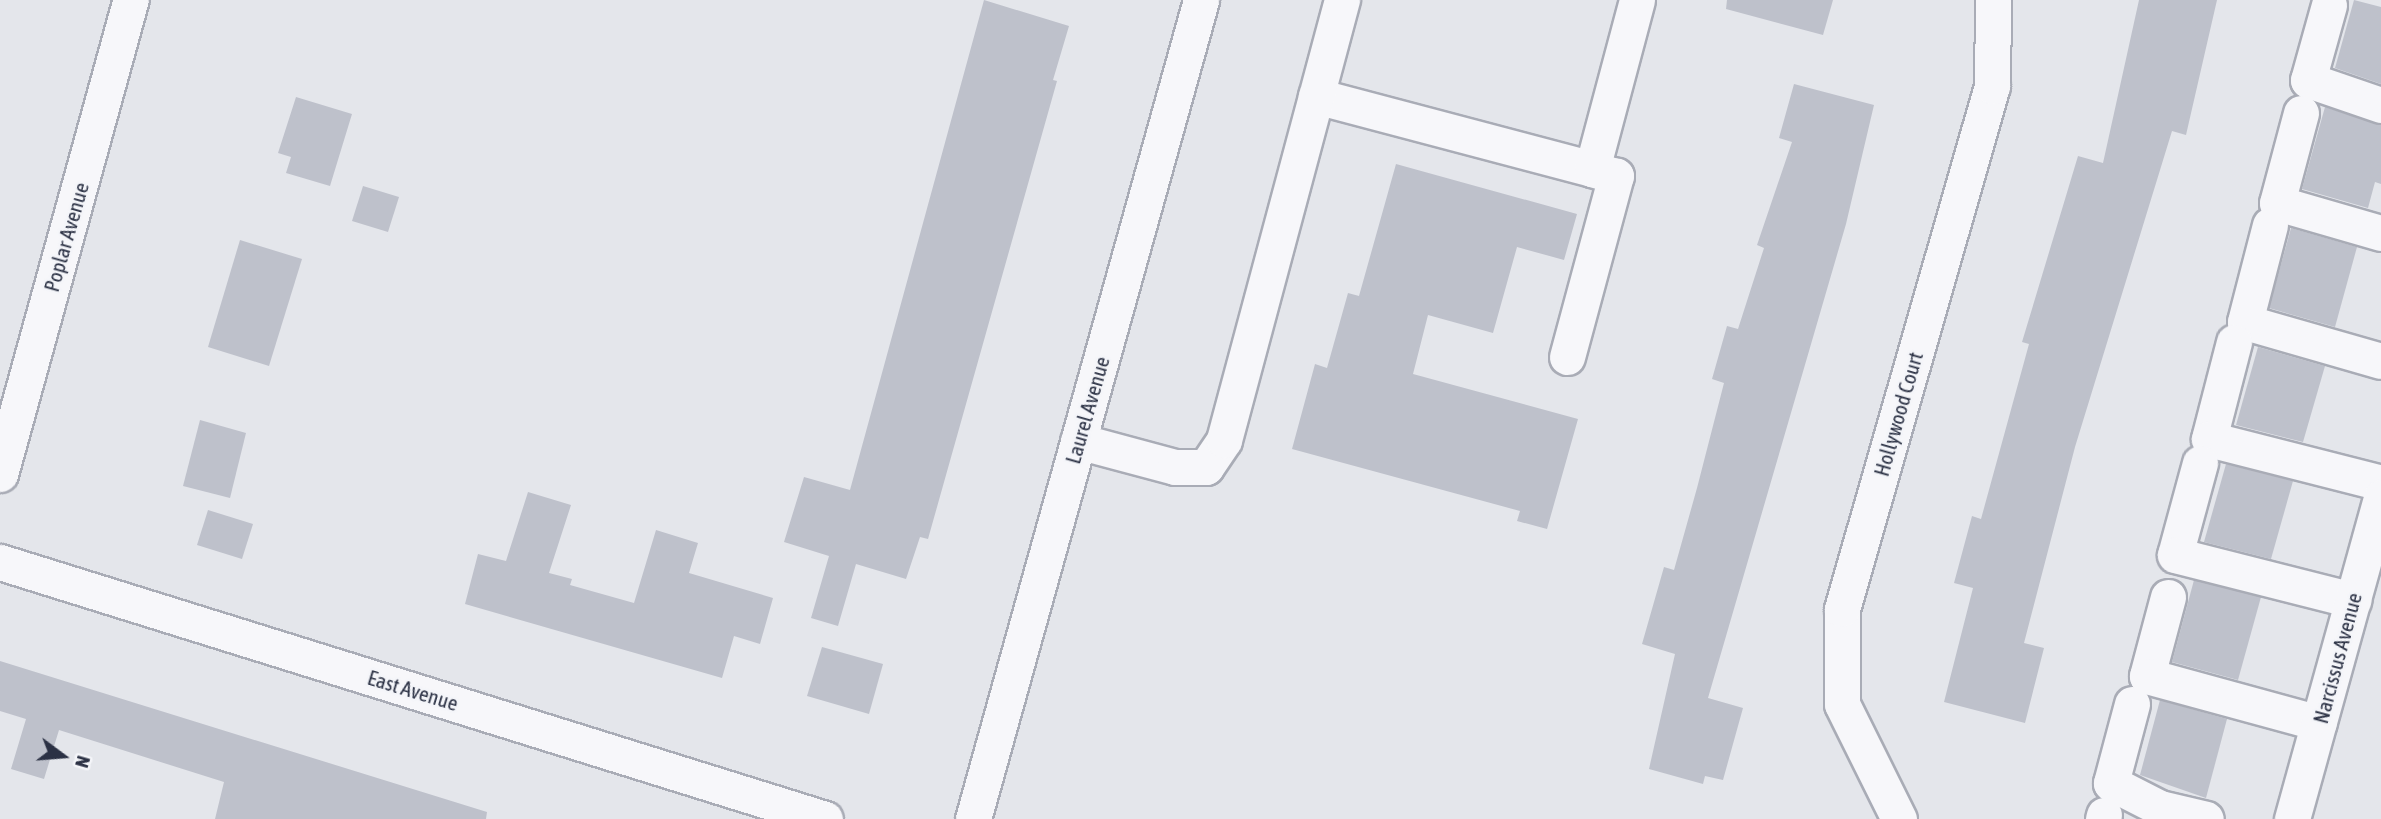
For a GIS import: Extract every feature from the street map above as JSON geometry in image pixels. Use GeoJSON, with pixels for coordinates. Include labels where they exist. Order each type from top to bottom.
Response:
{"type":"FeatureCollection","features":[{"type":"Feature","properties":{"kind":"street","name":"Poplar Avenue"},"geometry":{"type":"LineString","coordinates":[[0,474],[131,0]]}},
{"type":"Feature","properties":{"kind":"street","name":"Laurel Avenue"},"geometry":{"type":"LineString","coordinates":[[973,819],[1201,0]]}},
{"type":"Feature","properties":{"kind":"street"},"geometry":{"type":"LineString","coordinates":[[1078,441],[1175,467],[1206,467],[1224,440],[1342,0]]}},
{"type":"Feature","properties":{"kind":"street"},"geometry":{"type":"LineString","coordinates":[[1592,169],[1637,0]]}},
{"type":"Feature","properties":{"kind":"street","name":"Hollywood Court"},"geometry":{"type":"LineString","coordinates":[[1899,819],[1842,704],[1842,609],[1992,86],[1993,0]]}},
{"type":"Feature","properties":{"kind":"street"},"geometry":{"type":"LineString","coordinates":[[2329,5],[2308,80],[2381,105]]}},
{"type":"Feature","properties":{"kind":"street"},"geometry":{"type":"LineString","coordinates":[[1316,96],[1616,176],[1567,357]]}},
{"type":"Feature","properties":{"kind":"street"},"geometry":{"type":"LineString","coordinates":[[2301,113],[2277,203],[2381,233]]}},
{"type":"Feature","properties":{"kind":"street"},"geometry":{"type":"LineString","coordinates":[[2270,225],[2245,322],[2381,361]]}},
{"type":"Feature","properties":{"kind":"street"},"geometry":{"type":"LineString","coordinates":[[2234,342],[2209,439],[2381,483]]}},
{"type":"Feature","properties":{"kind":"street"},"geometry":{"type":"LineString","coordinates":[[2200,463],[2175,555],[2353,600]]}},
{"type":"Feature","properties":{"kind":"street","name":"Narcissus Avenue"},"geometry":{"type":"LineString","coordinates":[[2292,819],[2381,498]]}},
{"type":"Feature","properties":{"kind":"street","name":"East Avenue"},"geometry":{"type":"LineString","coordinates":[[0,562],[825,819]]}},
{"type":"Feature","properties":{"kind":"street"},"geometry":{"type":"LineString","coordinates":[[2168,597],[2147,676],[2319,723]]}},
{"type":"Feature","properties":{"kind":"street"},"geometry":{"type":"LineString","coordinates":[[2132,704],[2111,783],[2160,808],[2206,819]]}},
{"type":"Feature","properties":{"kind":"building"},"geometry":{"type":"Polygon","coordinates":[[[984,0],[1069,26],[1053,80],[1057,81],[928,539],[920,537],[906,579],[856,564],[838,626],[811,618],[829,556],[784,542],[804,477],[850,490],[984,0]]]}},
{"type":"Feature","properties":{"kind":"building"},"geometry":{"type":"Polygon","coordinates":[[[1727,0],[1833,0],[1823,35],[1726,9],[1727,0]]]}},
{"type":"Feature","properties":{"kind":"building"},"geometry":{"type":"Polygon","coordinates":[[[2139,0],[2217,0],[2186,135],[2172,131],[2075,447],[2024,643],[2044,648],[2025,723],[1944,702],[1973,588],[1954,583],[1972,516],[1981,519],[2029,344],[2022,342],[2078,156],[2103,163],[2139,0]]]}},
{"type":"Feature","properties":{"kind":"building"},"geometry":{"type":"Polygon","coordinates":[[[2354,0],[2381,7],[2381,84],[2335,68],[2354,0]]]}},
{"type":"Feature","properties":{"kind":"building"},"geometry":{"type":"Polygon","coordinates":[[[1794,84],[1874,105],[1846,224],[1708,698],[1743,708],[1723,780],[1705,776],[1703,784],[1649,769],[1675,654],[1642,644],[1664,567],[1674,570],[1697,488],[1724,383],[1712,379],[1727,326],[1738,329],[1764,248],[1757,245],[1792,142],[1779,138],[1794,84]]]}},
{"type":"Feature","properties":{"kind":"building"},"geometry":{"type":"Polygon","coordinates":[[[296,97],[352,114],[330,186],[286,173],[291,157],[278,153],[296,97]]]}},
{"type":"Feature","properties":{"kind":"building"},"geometry":{"type":"Polygon","coordinates":[[[2325,107],[2381,125],[2381,184],[2375,182],[2368,208],[2302,189],[2325,107]]]}},
{"type":"Feature","properties":{"kind":"building"},"geometry":{"type":"Polygon","coordinates":[[[1396,164],[1577,214],[1564,260],[1517,247],[1493,333],[1428,315],[1413,374],[1578,419],[1547,529],[1517,521],[1520,511],[1292,449],[1315,364],[1327,368],[1348,293],[1359,296],[1396,164]]]}},
{"type":"Feature","properties":{"kind":"building"},"geometry":{"type":"Polygon","coordinates":[[[363,186],[399,197],[388,232],[352,221],[363,186]]]}},
{"type":"Feature","properties":{"kind":"building"},"geometry":{"type":"Polygon","coordinates":[[[2291,228],[2357,247],[2335,327],[2269,308],[2291,228]]]}},
{"type":"Feature","properties":{"kind":"building"},"geometry":{"type":"Polygon","coordinates":[[[240,240],[302,259],[269,366],[208,347],[240,240]]]}},
{"type":"Feature","properties":{"kind":"building"},"geometry":{"type":"Polygon","coordinates":[[[2258,347],[2325,366],[2303,442],[2236,425],[2258,347]]]}},
{"type":"Feature","properties":{"kind":"building"},"geometry":{"type":"Polygon","coordinates":[[[200,420],[246,433],[230,498],[183,486],[200,420]]]}},
{"type":"Feature","properties":{"kind":"building"},"geometry":{"type":"Polygon","coordinates":[[[2226,464],[2293,481],[2271,559],[2204,542],[2226,464]]]}},
{"type":"Feature","properties":{"kind":"building"},"geometry":{"type":"Polygon","coordinates":[[[528,492],[571,505],[549,573],[572,579],[570,585],[634,603],[656,530],[698,543],[689,573],[773,598],[760,644],[734,636],[722,678],[465,604],[478,554],[506,561],[528,492]]]}},
{"type":"Feature","properties":{"kind":"building"},"geometry":{"type":"Polygon","coordinates":[[[208,510],[253,524],[242,559],[197,545],[208,510]]]}},
{"type":"Feature","properties":{"kind":"building"},"geometry":{"type":"Polygon","coordinates":[[[2194,580],[2261,597],[2238,680],[2172,662],[2194,580]]]}},
{"type":"Feature","properties":{"kind":"building"},"geometry":{"type":"Polygon","coordinates":[[[822,647],[883,664],[869,714],[807,696],[822,647]]]}},
{"type":"Feature","properties":{"kind":"building"},"geometry":{"type":"Polygon","coordinates":[[[0,661],[487,812],[486,819],[215,819],[224,782],[59,730],[44,779],[11,769],[26,719],[0,711],[0,661]]]}},
{"type":"Feature","properties":{"kind":"building"},"geometry":{"type":"Polygon","coordinates":[[[2160,700],[2227,719],[2206,798],[2140,775],[2160,700]]]}}]}
